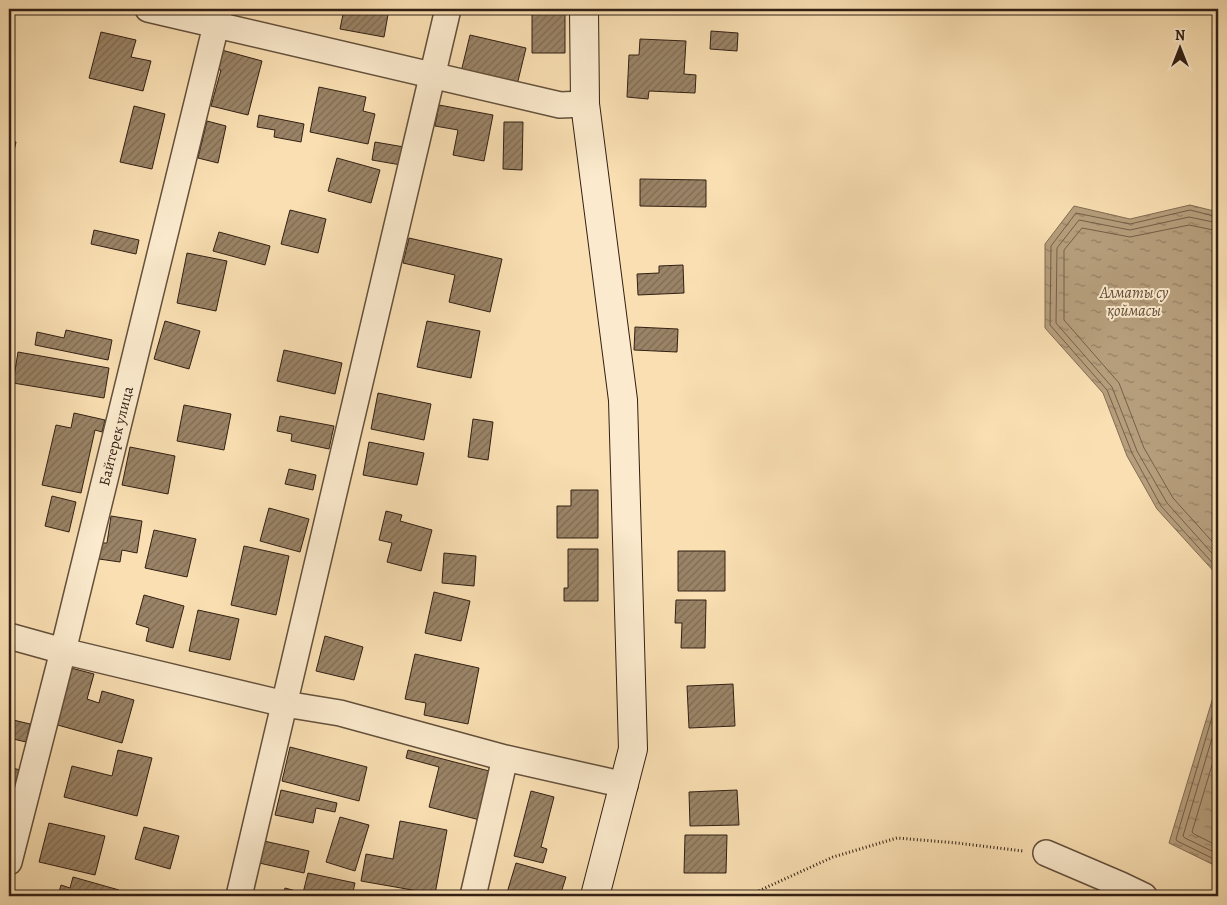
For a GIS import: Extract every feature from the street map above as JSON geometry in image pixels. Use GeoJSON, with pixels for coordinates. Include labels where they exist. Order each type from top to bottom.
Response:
{"type":"FeatureCollection","features":[{"type":"Feature","properties":{"kind":"street"},"geometry":{"type":"LineString","coordinates":[[148,9],[219,17],[432,75],[560,105],[585,104]]}},
{"type":"Feature","properties":{"kind":"street"},"geometry":{"type":"LineString","coordinates":[[239,896],[448,9]]}},
{"type":"Feature","properties":{"kind":"street"},"geometry":{"type":"LineString","coordinates":[[584,9],[585,104],[623,400],[633,749],[595,896]]}},
{"type":"Feature","properties":{"kind":"street","name":"Байтерек улица"},"geometry":{"type":"LineString","coordinates":[[9,862],[63,651],[219,17]]}},
{"type":"Feature","properties":{"kind":"street"},"geometry":{"type":"LineString","coordinates":[[9,636],[63,651],[285,704],[340,713],[505,758],[625,785]]}},
{"type":"Feature","properties":{"kind":"street"},"geometry":{"type":"LineString","coordinates":[[473,896],[505,758]]}},
{"type":"Feature","properties":{"kind":"street"},"geometry":{"type":"LineString","coordinates":[[1046,854],[1144,896]]}},
{"type":"Feature","properties":{"kind":"path"},"geometry":{"type":"LineString","coordinates":[[750,896],[834,857],[897,838],[1046,854]]}},
{"type":"Feature","properties":{"kind":"water","name":"Алматы су қоймасы"},"geometry":{"type":"Polygon","coordinates":[[[1190,205],[1218,212],[1218,576],[1157,509],[1127,456],[1103,393],[1045,328],[1045,244],[1074,206],[1130,219],[1190,205]]]}},
{"type":"Feature","properties":{"kind":"water"},"geometry":{"type":"Polygon","coordinates":[[[1218,652],[1218,867],[1169,843],[1214,694],[1218,652]]]}},
{"type":"Feature","properties":{"kind":"building"},"geometry":{"type":"Polygon","coordinates":[[[344,9],[389,9],[384,37],[340,29],[344,9]]]}},
{"type":"Feature","properties":{"kind":"building"},"geometry":{"type":"Polygon","coordinates":[[[532,9],[565,9],[565,53],[532,53],[532,9]]]}},
{"type":"Feature","properties":{"kind":"building"},"geometry":{"type":"Polygon","coordinates":[[[640,9],[687,9],[687,13],[640,11],[640,9]]]}},
{"type":"Feature","properties":{"kind":"building"},"geometry":{"type":"Polygon","coordinates":[[[711,31],[738,33],[737,51],[710,49],[711,31]]]}},
{"type":"Feature","properties":{"kind":"building"},"geometry":{"type":"Polygon","coordinates":[[[101,32],[136,40],[131,57],[151,61],[143,91],[89,78],[101,32]]]}},
{"type":"Feature","properties":{"kind":"building"},"geometry":{"type":"Polygon","coordinates":[[[470,35],[526,48],[517,85],[461,72],[470,35]]]}},
{"type":"Feature","properties":{"kind":"building"},"geometry":{"type":"Polygon","coordinates":[[[640,39],[686,41],[684,74],[696,75],[695,93],[649,91],[648,99],[627,97],[629,55],[639,55],[640,39]]]}},
{"type":"Feature","properties":{"kind":"building"},"geometry":{"type":"Polygon","coordinates":[[[218,49],[262,61],[248,115],[211,106],[221,70],[213,68],[218,49]]]}},
{"type":"Feature","properties":{"kind":"building"},"geometry":{"type":"Polygon","coordinates":[[[319,87],[366,97],[363,111],[375,114],[368,144],[310,132],[319,87]]]}},
{"type":"Feature","properties":{"kind":"building"},"geometry":{"type":"Polygon","coordinates":[[[439,105],[493,115],[484,161],[453,155],[458,130],[435,126],[439,105]]]}},
{"type":"Feature","properties":{"kind":"building"},"geometry":{"type":"Polygon","coordinates":[[[134,106],[165,114],[152,169],[120,162],[134,106]]]}},
{"type":"Feature","properties":{"kind":"building"},"geometry":{"type":"Polygon","coordinates":[[[259,115],[304,124],[301,142],[274,137],[275,130],[257,127],[259,115]]]}},
{"type":"Feature","properties":{"kind":"building"},"geometry":{"type":"Polygon","coordinates":[[[207,121],[226,126],[218,163],[198,158],[207,121]]]}},
{"type":"Feature","properties":{"kind":"building"},"geometry":{"type":"Polygon","coordinates":[[[504,122],[523,122],[522,170],[503,169],[504,122]]]}},
{"type":"Feature","properties":{"kind":"building"},"geometry":{"type":"Polygon","coordinates":[[[9,140],[16,142],[9,173],[9,140]]]}},
{"type":"Feature","properties":{"kind":"building"},"geometry":{"type":"Polygon","coordinates":[[[375,142],[404,147],[401,165],[372,160],[375,142]]]}},
{"type":"Feature","properties":{"kind":"building"},"geometry":{"type":"Polygon","coordinates":[[[337,158],[380,170],[371,203],[328,191],[337,158]]]}},
{"type":"Feature","properties":{"kind":"building"},"geometry":{"type":"Polygon","coordinates":[[[640,179],[706,180],[706,207],[640,206],[640,179]]]}},
{"type":"Feature","properties":{"kind":"building"},"geometry":{"type":"Polygon","coordinates":[[[290,210],[326,219],[318,253],[281,244],[290,210]]]}},
{"type":"Feature","properties":{"kind":"building"},"geometry":{"type":"Polygon","coordinates":[[[94,230],[139,240],[136,254],[91,244],[94,230]]]}},
{"type":"Feature","properties":{"kind":"building"},"geometry":{"type":"Polygon","coordinates":[[[219,232],[270,246],[265,265],[213,251],[219,232]]]}},
{"type":"Feature","properties":{"kind":"building"},"geometry":{"type":"Polygon","coordinates":[[[409,238],[502,259],[490,312],[449,302],[455,275],[403,263],[409,238]]]}},
{"type":"Feature","properties":{"kind":"building"},"geometry":{"type":"Polygon","coordinates":[[[187,253],[227,261],[216,311],[177,303],[187,253]]]}},
{"type":"Feature","properties":{"kind":"building"},"geometry":{"type":"Polygon","coordinates":[[[683,265],[684,293],[638,295],[637,274],[659,273],[659,266],[683,265]]]}},
{"type":"Feature","properties":{"kind":"building"},"geometry":{"type":"Polygon","coordinates":[[[165,321],[200,331],[189,369],[154,359],[165,321]]]}},
{"type":"Feature","properties":{"kind":"building"},"geometry":{"type":"Polygon","coordinates":[[[427,321],[480,331],[471,378],[417,367],[427,321]]]}},
{"type":"Feature","properties":{"kind":"building"},"geometry":{"type":"Polygon","coordinates":[[[635,327],[678,329],[677,352],[634,350],[635,327]]]}},
{"type":"Feature","properties":{"kind":"building"},"geometry":{"type":"Polygon","coordinates":[[[66,330],[112,340],[108,360],[35,345],[37,332],[64,338],[66,330]]]}},
{"type":"Feature","properties":{"kind":"building"},"geometry":{"type":"Polygon","coordinates":[[[284,350],[342,363],[335,394],[277,381],[284,350]]]}},
{"type":"Feature","properties":{"kind":"building"},"geometry":{"type":"Polygon","coordinates":[[[18,352],[109,368],[104,398],[13,383],[18,352]]]}},
{"type":"Feature","properties":{"kind":"building"},"geometry":{"type":"Polygon","coordinates":[[[378,393],[431,404],[424,440],[371,429],[378,393]]]}},
{"type":"Feature","properties":{"kind":"building"},"geometry":{"type":"Polygon","coordinates":[[[184,405],[231,414],[224,450],[177,441],[184,405]]]}},
{"type":"Feature","properties":{"kind":"building"},"geometry":{"type":"Polygon","coordinates":[[[74,413],[105,420],[102,432],[95,430],[81,493],[42,485],[56,425],[71,428],[74,413]]]}},
{"type":"Feature","properties":{"kind":"building"},"geometry":{"type":"Polygon","coordinates":[[[280,416],[334,426],[329,449],[291,441],[292,434],[277,431],[280,416]]]}},
{"type":"Feature","properties":{"kind":"building"},"geometry":{"type":"Polygon","coordinates":[[[473,419],[493,422],[488,460],[468,457],[473,419]]]}},
{"type":"Feature","properties":{"kind":"building"},"geometry":{"type":"Polygon","coordinates":[[[369,442],[424,453],[417,485],[363,475],[369,442]]]}},
{"type":"Feature","properties":{"kind":"building"},"geometry":{"type":"Polygon","coordinates":[[[130,447],[175,456],[168,494],[122,485],[130,447]]]}},
{"type":"Feature","properties":{"kind":"building"},"geometry":{"type":"Polygon","coordinates":[[[289,469],[316,475],[313,490],[285,484],[289,469]]]}},
{"type":"Feature","properties":{"kind":"building"},"geometry":{"type":"Polygon","coordinates":[[[571,490],[598,490],[598,538],[557,538],[557,506],[571,506],[571,490]]]}},
{"type":"Feature","properties":{"kind":"building"},"geometry":{"type":"Polygon","coordinates":[[[52,496],[76,502],[69,532],[45,526],[52,496]]]}},
{"type":"Feature","properties":{"kind":"building"},"geometry":{"type":"Polygon","coordinates":[[[269,508],[309,519],[300,552],[260,541],[269,508]]]}},
{"type":"Feature","properties":{"kind":"building"},"geometry":{"type":"Polygon","coordinates":[[[386,511],[402,515],[400,521],[432,530],[421,571],[387,562],[392,543],[379,540],[386,511]]]}},
{"type":"Feature","properties":{"kind":"building"},"geometry":{"type":"Polygon","coordinates":[[[111,516],[142,521],[137,553],[122,550],[120,562],[99,559],[101,543],[107,543],[111,516]]]}},
{"type":"Feature","properties":{"kind":"building"},"geometry":{"type":"Polygon","coordinates":[[[154,530],[196,539],[187,577],[145,568],[154,530]]]}},
{"type":"Feature","properties":{"kind":"building"},"geometry":{"type":"Polygon","coordinates":[[[244,546],[289,556],[276,615],[231,605],[244,546]]]}},
{"type":"Feature","properties":{"kind":"building"},"geometry":{"type":"Polygon","coordinates":[[[568,549],[598,549],[598,601],[564,601],[564,588],[568,588],[568,549]]]}},
{"type":"Feature","properties":{"kind":"building"},"geometry":{"type":"Polygon","coordinates":[[[678,551],[725,551],[725,591],[678,591],[678,551]]]}},
{"type":"Feature","properties":{"kind":"building"},"geometry":{"type":"Polygon","coordinates":[[[444,553],[476,556],[474,586],[442,583],[444,553]]]}},
{"type":"Feature","properties":{"kind":"building"},"geometry":{"type":"Polygon","coordinates":[[[434,592],[470,601],[461,641],[425,633],[434,592]]]}},
{"type":"Feature","properties":{"kind":"building"},"geometry":{"type":"Polygon","coordinates":[[[144,595],[184,606],[173,648],[146,641],[149,628],[136,624],[144,595]]]}},
{"type":"Feature","properties":{"kind":"building"},"geometry":{"type":"Polygon","coordinates":[[[676,600],[706,600],[705,648],[681,648],[682,623],[675,623],[676,600]]]}},
{"type":"Feature","properties":{"kind":"building"},"geometry":{"type":"Polygon","coordinates":[[[198,610],[239,619],[230,660],[189,651],[198,610]]]}},
{"type":"Feature","properties":{"kind":"building"},"geometry":{"type":"Polygon","coordinates":[[[325,636],[363,647],[354,680],[316,671],[325,636]]]}},
{"type":"Feature","properties":{"kind":"building"},"geometry":{"type":"Polygon","coordinates":[[[415,654],[479,668],[468,724],[424,715],[426,703],[405,699],[415,654]]]}},
{"type":"Feature","properties":{"kind":"building"},"geometry":{"type":"Polygon","coordinates":[[[71,668],[94,674],[87,699],[99,703],[102,691],[134,700],[122,743],[54,724],[71,668]]]}},
{"type":"Feature","properties":{"kind":"building"},"geometry":{"type":"Polygon","coordinates":[[[733,684],[735,726],[689,728],[687,686],[733,684]]]}},
{"type":"Feature","properties":{"kind":"building"},"geometry":{"type":"Polygon","coordinates":[[[9,719],[30,724],[26,742],[9,738],[9,719]]]}},
{"type":"Feature","properties":{"kind":"building"},"geometry":{"type":"Polygon","coordinates":[[[290,747],[367,767],[359,801],[282,781],[290,747]]]}},
{"type":"Feature","properties":{"kind":"building"},"geometry":{"type":"Polygon","coordinates":[[[118,750],[152,758],[137,816],[64,797],[72,766],[112,776],[118,750]]]}},
{"type":"Feature","properties":{"kind":"building"},"geometry":{"type":"Polygon","coordinates":[[[408,750],[493,772],[480,820],[429,807],[439,767],[406,758],[408,750]]]}},
{"type":"Feature","properties":{"kind":"building"},"geometry":{"type":"Polygon","coordinates":[[[9,767],[20,770],[9,819],[9,767]]]}},
{"type":"Feature","properties":{"kind":"building"},"geometry":{"type":"Polygon","coordinates":[[[281,790],[337,803],[335,812],[316,808],[313,823],[275,815],[281,790]]]}},
{"type":"Feature","properties":{"kind":"building"},"geometry":{"type":"Polygon","coordinates":[[[737,790],[739,825],[690,826],[689,792],[737,790]]]}},
{"type":"Feature","properties":{"kind":"building"},"geometry":{"type":"Polygon","coordinates":[[[531,791],[554,797],[541,847],[547,849],[543,863],[514,856],[531,791]]]}},
{"type":"Feature","properties":{"kind":"building"},"geometry":{"type":"Polygon","coordinates":[[[340,817],[369,825],[355,871],[326,862],[340,817]]]}},
{"type":"Feature","properties":{"kind":"building"},"geometry":{"type":"Polygon","coordinates":[[[400,821],[447,830],[435,894],[361,881],[366,854],[393,859],[400,821]]]}},
{"type":"Feature","properties":{"kind":"building"},"geometry":{"type":"Polygon","coordinates":[[[49,823],[105,836],[95,875],[39,862],[49,823]]]}},
{"type":"Feature","properties":{"kind":"building"},"geometry":{"type":"Polygon","coordinates":[[[144,827],[179,836],[170,869],[135,859],[144,827]]]}},
{"type":"Feature","properties":{"kind":"building"},"geometry":{"type":"Polygon","coordinates":[[[685,835],[727,835],[726,873],[684,873],[685,835]]]}},
{"type":"Feature","properties":{"kind":"building"},"geometry":{"type":"Polygon","coordinates":[[[264,841],[309,851],[304,873],[259,863],[264,841]]]}},
{"type":"Feature","properties":{"kind":"building"},"geometry":{"type":"Polygon","coordinates":[[[516,863],[566,877],[560,896],[506,896],[516,863]]]}},
{"type":"Feature","properties":{"kind":"building"},"geometry":{"type":"Polygon","coordinates":[[[308,873],[355,883],[352,896],[283,896],[285,888],[303,893],[308,873]]]}},
{"type":"Feature","properties":{"kind":"building"},"geometry":{"type":"Polygon","coordinates":[[[73,877],[119,890],[117,896],[58,896],[61,885],[70,888],[73,877]]]}}]}
